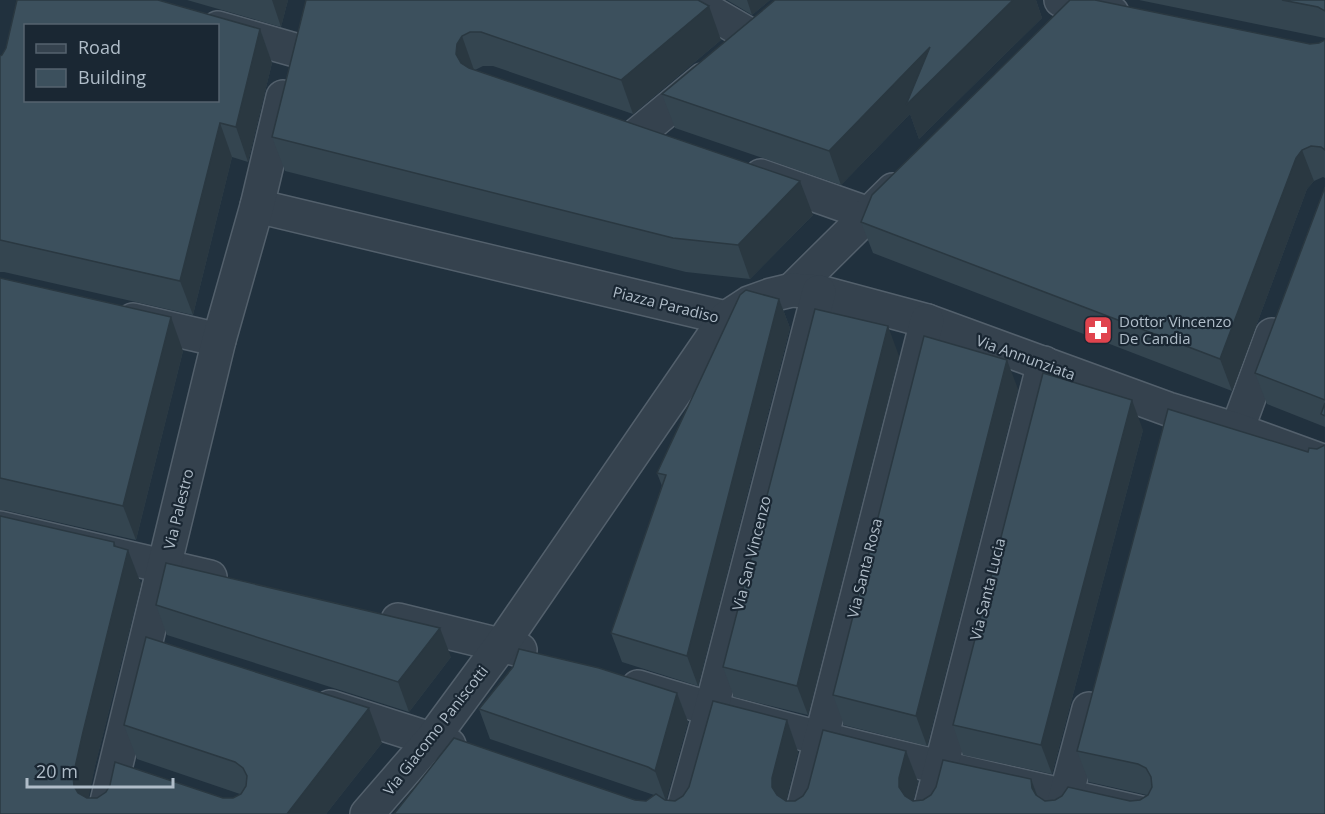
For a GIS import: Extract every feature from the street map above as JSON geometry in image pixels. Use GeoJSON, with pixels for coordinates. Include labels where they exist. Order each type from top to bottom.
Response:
{"type":"FeatureCollection","features":[{"type":"Feature","properties":{"kind":"street"},"geometry":{"type":"LineString","coordinates":[[689,0],[755,38]]}},
{"type":"Feature","properties":{"kind":"street"},"geometry":{"type":"LineString","coordinates":[[1055,32],[1076,2],[1138,19]]}},
{"type":"Feature","properties":{"kind":"street"},"geometry":{"type":"LineString","coordinates":[[638,134],[781,15]]}},
{"type":"Feature","properties":{"kind":"street","name":"Via Palestro"},"geometry":{"type":"LineString","coordinates":[[104,814],[219,340],[257,206],[299,35],[219,28]]}},
{"type":"Feature","properties":{"kind":"street"},"geometry":{"type":"LineString","coordinates":[[606,123],[671,145]]}},
{"type":"Feature","properties":{"kind":"street"},"geometry":{"type":"LineString","coordinates":[[737,168],[869,214]]}},
{"type":"Feature","properties":{"kind":"street"},"geometry":{"type":"LineString","coordinates":[[726,318],[748,303],[771,295],[805,291],[869,214],[911,172]]}},
{"type":"Feature","properties":{"kind":"street","name":"Piazza Paradiso"},"geometry":{"type":"LineString","coordinates":[[257,206],[726,318],[502,644]]}},
{"type":"Feature","properties":{"kind":"street","name":"Via Annunziata"},"geometry":{"type":"LineString","coordinates":[[805,291],[927,321],[1168,409],[1237,430],[1325,462]]}},
{"type":"Feature","properties":{"kind":"street","name":"Via San Vincenzo"},"geometry":{"type":"LineString","coordinates":[[682,814],[711,710],[805,291]]}},
{"type":"Feature","properties":{"kind":"street"},"geometry":{"type":"LineString","coordinates":[[1237,430],[1283,307]]}},
{"type":"Feature","properties":{"kind":"street"},"geometry":{"type":"LineString","coordinates":[[104,314],[219,340]]}},
{"type":"Feature","properties":{"kind":"street","name":"Via Santa Rosa"},"geometry":{"type":"LineString","coordinates":[[802,814],[927,321]]}},
{"type":"Feature","properties":{"kind":"street","name":"Via Santa Lucia"},"geometry":{"type":"LineString","coordinates":[[929,814],[1044,363]]}},
{"type":"Feature","properties":{"kind":"street"},"geometry":{"type":"LineString","coordinates":[[1159,443],[1168,409]]}},
{"type":"Feature","properties":{"kind":"street"},"geometry":{"type":"LineString","coordinates":[[0,528],[234,582]]}},
{"type":"Feature","properties":{"kind":"street"},"geometry":{"type":"LineString","coordinates":[[374,615],[502,644],[546,658]]}},
{"type":"Feature","properties":{"kind":"street","name":"Via Giacomo Paniscotti"},"geometry":{"type":"LineString","coordinates":[[367,814],[432,739],[502,644]]}},
{"type":"Feature","properties":{"kind":"street"},"geometry":{"type":"LineString","coordinates":[[144,648],[177,658]]}},
{"type":"Feature","properties":{"kind":"street"},"geometry":{"type":"LineString","coordinates":[[612,679],[711,710],[941,769],[1063,805],[1145,814]]}},
{"type":"Feature","properties":{"kind":"street"},"geometry":{"type":"LineString","coordinates":[[1063,805],[1096,682]]}},
{"type":"Feature","properties":{"kind":"street"},"geometry":{"type":"LineString","coordinates":[[299,697],[476,754]]}},
{"type":"Feature","properties":{"kind":"street"},"geometry":{"type":"LineString","coordinates":[[113,771],[145,781]]}},
{"type":"Feature","properties":{"kind":"building"},"geometry":{"type":"Polygon","coordinates":[[[17,0],[158,0],[260,29],[236,127],[220,123],[180,281],[0,240],[0,56],[6,48],[17,0]]]}},
{"type":"Feature","properties":{"kind":"building"},"geometry":{"type":"Polygon","coordinates":[[[306,0],[698,0],[709,6],[621,80],[481,32],[470,32],[462,36],[457,44],[456,54],[461,63],[469,68],[800,181],[738,245],[673,238],[272,137],[306,0]]]}},
{"type":"Feature","properties":{"kind":"building"},"geometry":{"type":"Polygon","coordinates":[[[775,0],[1013,0],[906,105],[930,47],[829,151],[662,94],[775,0]]]}},
{"type":"Feature","properties":{"kind":"building"},"geometry":{"type":"Polygon","coordinates":[[[1070,0],[1095,0],[1310,44],[1325,40],[1325,150],[1311,146],[1302,150],[1296,158],[1220,359],[861,222],[872,195],[1070,0]]]}},
{"type":"Feature","properties":{"kind":"building"},"geometry":{"type":"Polygon","coordinates":[[[1282,0],[1325,0],[1325,11],[1318,7],[1282,0]]]}},
{"type":"Feature","properties":{"kind":"building"},"geometry":{"type":"Polygon","coordinates":[[[1325,187],[1325,400],[1255,373],[1325,187]]]}},
{"type":"Feature","properties":{"kind":"building"},"geometry":{"type":"Polygon","coordinates":[[[0,278],[171,317],[123,506],[0,478],[0,278]]]}},
{"type":"Feature","properties":{"kind":"building"},"geometry":{"type":"Polygon","coordinates":[[[746,290],[779,299],[687,656],[611,633],[666,475],[657,473],[740,295],[746,290]]]}},
{"type":"Feature","properties":{"kind":"building"},"geometry":{"type":"Polygon","coordinates":[[[815,309],[888,326],[797,686],[723,667],[815,309]]]}},
{"type":"Feature","properties":{"kind":"building"},"geometry":{"type":"Polygon","coordinates":[[[924,336],[1007,360],[916,716],[833,695],[924,336]]]}},
{"type":"Feature","properties":{"kind":"building"},"geometry":{"type":"Polygon","coordinates":[[[1043,373],[1132,400],[1041,745],[953,725],[1043,373]]]}},
{"type":"Feature","properties":{"kind":"building"},"geometry":{"type":"Polygon","coordinates":[[[1325,403],[1325,416],[1321,414],[1325,403]]]}},
{"type":"Feature","properties":{"kind":"building"},"geometry":{"type":"Polygon","coordinates":[[[1168,409],[1308,452],[1309,448],[1317,449],[1325,445],[1325,814],[394,814],[454,738],[635,800],[646,801],[656,794],[665,800],[675,801],[683,796],[689,787],[713,701],[787,720],[772,778],[772,787],[777,795],[786,801],[795,801],[803,796],[808,788],[823,730],[906,751],[899,787],[905,796],[913,801],[923,800],[931,795],[936,787],[943,760],[1031,779],[1036,795],[1045,801],[1055,800],[1062,796],[1068,787],[1130,801],[1140,800],[1148,795],[1152,787],[1151,777],[1146,768],[1138,764],[1077,751],[1168,409]]]}},
{"type":"Feature","properties":{"kind":"building"},"geometry":{"type":"Polygon","coordinates":[[[0,516],[114,542],[114,546],[128,550],[73,776],[74,786],[78,793],[87,798],[97,798],[106,792],[110,785],[115,762],[223,798],[233,798],[241,794],[246,786],[247,776],[243,768],[235,762],[124,725],[146,637],[369,708],[287,814],[0,814],[0,516]]]}},
{"type":"Feature","properties":{"kind":"building"},"geometry":{"type":"Polygon","coordinates":[[[166,563],[440,628],[398,682],[156,605],[166,563]]]}},
{"type":"Feature","properties":{"kind":"building"},"geometry":{"type":"Polygon","coordinates":[[[519,649],[599,668],[677,693],[655,771],[479,709],[513,667],[519,649]]]}},
{"type":"Feature","properties":{"kind":"place","name":"Dottor Vincenzo De Candia"},"geometry":{"type":"Point","coordinates":[1098,330]}}]}
